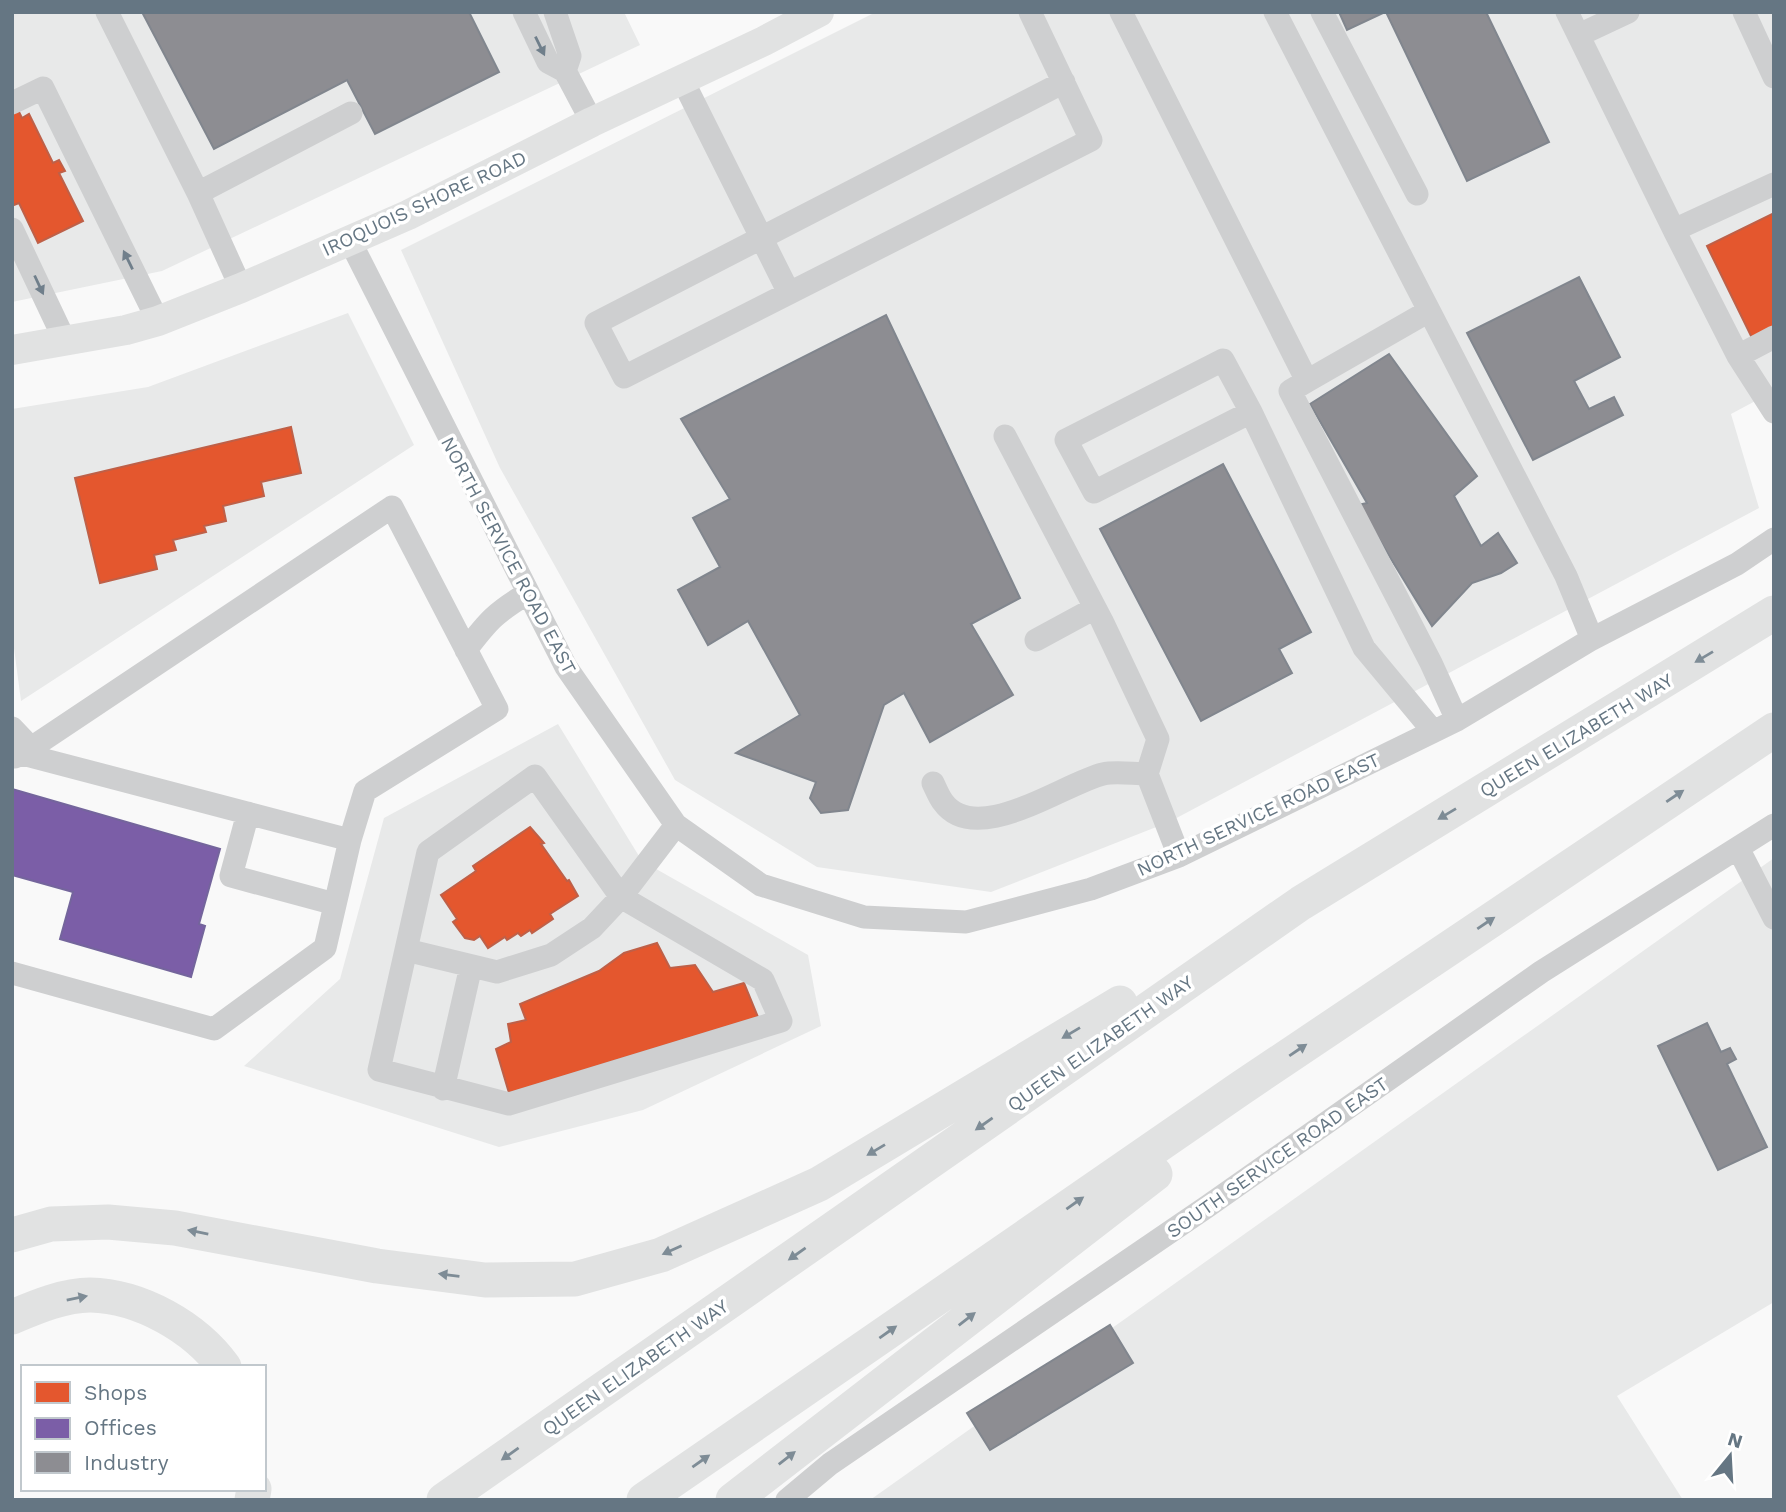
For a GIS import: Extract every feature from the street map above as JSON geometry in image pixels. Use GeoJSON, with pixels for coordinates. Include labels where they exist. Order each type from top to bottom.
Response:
{"type":"FeatureCollection","features":[{"type":"Feature","properties":{"kind":"highway","name":"QUEEN ELIZABETH WAY"},"geometry":{"type":"LineString","coordinates":[[444,1500],[1301,903],[1774,613]]}},
{"type":"Feature","properties":{"kind":"highway"},"geometry":{"type":"LineString","coordinates":[[644,1500],[1241,1088],[1774,730]]}},
{"type":"Feature","properties":{"kind":"highway"},"geometry":{"type":"LineString","coordinates":[[12,1235],[51,1224],[108,1222],[175,1227],[377,1266],[458,1277],[485,1280],[575,1279],[661,1255],[819,1184],[1183,965],[1301,903]]}},
{"type":"Feature","properties":{"kind":"highway"},"geometry":{"type":"LineString","coordinates":[[733,1500],[1186,1150],[1241,1088]]}},
{"type":"Feature","properties":{"kind":"highway"},"geometry":{"type":"LineString","coordinates":[[12,1317],[40,1305],[88,1295],[122,1299],[156,1313],[198,1338],[222,1365]]}},
{"type":"Feature","properties":{"kind":"main road","name":"IROQUOIS SHORE ROAD"},"geometry":{"type":"LineString","coordinates":[[12,350],[125,330],[158,321],[241,288],[408,215],[820,12]]}},
{"type":"Feature","properties":{"kind":"street"},"geometry":{"type":"LineString","coordinates":[[107,12],[198,193],[241,288]]}},
{"type":"Feature","properties":{"kind":"street"},"geometry":{"type":"LineString","coordinates":[[524,12],[548,62],[565,71],[592,122]]}},
{"type":"Feature","properties":{"kind":"street"},"geometry":{"type":"LineString","coordinates":[[555,12],[570,56],[565,71]]}},
{"type":"Feature","properties":{"kind":"street"},"geometry":{"type":"LineString","coordinates":[[1030,12],[1064,82],[1091,140],[624,377],[596,323],[1064,82]]}},
{"type":"Feature","properties":{"kind":"street"},"geometry":{"type":"LineString","coordinates":[[1121,12],[1307,381]]}},
{"type":"Feature","properties":{"kind":"street"},"geometry":{"type":"LineString","coordinates":[[1275,12],[1566,576],[1591,639]]}},
{"type":"Feature","properties":{"kind":"street"},"geometry":{"type":"LineString","coordinates":[[1322,12],[1417,194]]}},
{"type":"Feature","properties":{"kind":"street"},"geometry":{"type":"LineString","coordinates":[[1567,12],[1738,356],[1774,412]]}},
{"type":"Feature","properties":{"kind":"street"},"geometry":{"type":"LineString","coordinates":[[1579,35],[1628,12]]}},
{"type":"Feature","properties":{"kind":"street"},"geometry":{"type":"LineString","coordinates":[[1744,12],[1774,77]]}},
{"type":"Feature","properties":{"kind":"street"},"geometry":{"type":"LineString","coordinates":[[682,79],[789,293]]}},
{"type":"Feature","properties":{"kind":"street"},"geometry":{"type":"LineString","coordinates":[[12,103],[43,88],[158,321]]}},
{"type":"Feature","properties":{"kind":"street"},"geometry":{"type":"LineString","coordinates":[[198,193],[351,113]]}},
{"type":"Feature","properties":{"kind":"street"},"geometry":{"type":"LineString","coordinates":[[1674,230],[1774,184]]}},
{"type":"Feature","properties":{"kind":"street"},"geometry":{"type":"LineString","coordinates":[[12,229],[65,341]]}},
{"type":"Feature","properties":{"kind":"street","name":"NORTH SERVICE ROAD EAST"},"geometry":{"type":"LineString","coordinates":[[349,239],[566,667],[676,825],[761,885],[864,917],[966,922],[1091,889],[1179,856],[1457,720],[1591,639],[1737,564],[1774,539]]}},
{"type":"Feature","properties":{"kind":"street"},"geometry":{"type":"LineString","coordinates":[[1429,311],[1290,391],[1424,650],[1457,720]]}},
{"type":"Feature","properties":{"kind":"street"},"geometry":{"type":"LineString","coordinates":[[1738,356],[1774,337]]}},
{"type":"Feature","properties":{"kind":"street"},"geometry":{"type":"LineString","coordinates":[[1251,412],[1094,492],[1066,440],[1223,360],[1251,412],[1364,648],[1433,732]]}},
{"type":"Feature","properties":{"kind":"street"},"geometry":{"type":"LineString","coordinates":[[1005,436],[1095,608],[1158,739],[1147,774],[1179,856]]}},
{"type":"Feature","properties":{"kind":"street"},"geometry":{"type":"LineString","coordinates":[[12,973],[214,1029],[324,948],[350,840],[365,791],[497,709],[392,507],[22,753]]}},
{"type":"Feature","properties":{"kind":"street"},"geometry":{"type":"LineString","coordinates":[[466,650],[499,610],[528,593]]}},
{"type":"Feature","properties":{"kind":"street"},"geometry":{"type":"LineString","coordinates":[[1036,640],[1095,608]]}},
{"type":"Feature","properties":{"kind":"street"},"geometry":{"type":"LineString","coordinates":[[12,728],[22,753]]}},
{"type":"Feature","properties":{"kind":"street"},"geometry":{"type":"LineString","coordinates":[[22,753],[350,840]]}},
{"type":"Feature","properties":{"kind":"street"},"geometry":{"type":"LineString","coordinates":[[933,783],[944,804],[962,817],[984,817],[1012,813],[1104,774],[1147,774]]}},
{"type":"Feature","properties":{"kind":"street"},"geometry":{"type":"LineString","coordinates":[[535,776],[621,897],[762,980],[781,1021],[509,1104],[379,1070],[428,852],[535,776]]}},
{"type":"Feature","properties":{"kind":"street"},"geometry":{"type":"LineString","coordinates":[[248,813],[231,876],[335,904]]}},
{"type":"Feature","properties":{"kind":"street"},"geometry":{"type":"LineString","coordinates":[[406,950],[497,972],[551,955],[592,928],[621,897],[676,825]]}},
{"type":"Feature","properties":{"kind":"street","name":"SOUTH SERVICE ROAD EAST"},"geometry":{"type":"LineString","coordinates":[[787,1500],[830,1464],[1208,1206],[1541,972],[1774,825]]}},
{"type":"Feature","properties":{"kind":"street"},"geometry":{"type":"LineString","coordinates":[[1738,848],[1768,890],[1774,918]]}},
{"type":"Feature","properties":{"kind":"street"},"geometry":{"type":"LineString","coordinates":[[443,1088],[471,966]]}},
{"type":"Feature","properties":{"kind":"shaded area"},"geometry":{"type":"Polygon","coordinates":[[[12,12],[624,12],[640,45],[162,271],[12,302],[12,12]]]}},
{"type":"Feature","properties":{"kind":"shaded area"},"geometry":{"type":"Polygon","coordinates":[[[876,12],[1774,12],[1774,391],[1731,414],[1759,508],[1169,822],[991,892],[817,867],[675,780],[500,468],[401,250],[876,12]]]}},
{"type":"Feature","properties":{"kind":"shaded area"},"geometry":{"type":"Polygon","coordinates":[[[348,313],[414,445],[21,701],[12,633],[12,409],[148,387],[348,313]]]}},
{"type":"Feature","properties":{"kind":"shaded area"},"geometry":{"type":"Polygon","coordinates":[[[558,724],[642,861],[808,955],[821,1026],[643,1110],[499,1147],[244,1066],[340,979],[384,818],[558,724]]]}},
{"type":"Feature","properties":{"kind":"shaded area"},"geometry":{"type":"Polygon","coordinates":[[[1774,858],[1774,1302],[1617,1396],[1683,1500],[870,1500],[1774,858]]]}},
{"type":"Feature","properties":{"kind":"building: Shops"},"geometry":{"type":"Polygon","coordinates":[[[18,110],[22,118],[29,114],[53,163],[59,160],[65,171],[59,173],[83,221],[38,243],[19,203],[14,205],[12,202],[12,113],[18,110]]]}},
{"type":"Feature","properties":{"kind":"building: Shops"},"geometry":{"type":"Polygon","coordinates":[[[1774,213],[1774,327],[1752,338],[1707,246],[1774,213]]]}},
{"type":"Feature","properties":{"kind":"building: Shops"},"geometry":{"type":"Polygon","coordinates":[[[291,427],[301,473],[261,482],[264,496],[223,506],[226,521],[204,526],[206,532],[173,540],[176,550],[154,555],[157,569],[100,583],[75,478],[291,427]]]}},
{"type":"Feature","properties":{"kind":"building: Shops"},"geometry":{"type":"Polygon","coordinates":[[[530,827],[544,843],[541,844],[578,896],[550,914],[553,919],[532,933],[530,930],[521,936],[518,933],[507,940],[505,937],[488,948],[480,936],[474,940],[465,938],[453,922],[457,919],[441,895],[476,871],[473,866],[530,827]]]}},
{"type":"Feature","properties":{"kind":"building: Shops"},"geometry":{"type":"Polygon","coordinates":[[[657,943],[670,968],[695,965],[713,992],[744,983],[758,1017],[509,1093],[496,1049],[511,1042],[508,1024],[526,1020],[520,1004],[599,971],[624,953],[657,943]]]}},
{"type":"Feature","properties":{"kind":"building: Offices"},"geometry":{"type":"Polygon","coordinates":[[[12,789],[220,849],[199,924],[205,926],[191,977],[60,939],[73,892],[12,875],[12,789]]]}},
{"type":"Feature","properties":{"kind":"building: Industry"},"geometry":{"type":"Polygon","coordinates":[[[142,12],[469,12],[499,72],[375,134],[347,80],[214,149],[142,12]]]}},
{"type":"Feature","properties":{"kind":"building: Industry"},"geometry":{"type":"Polygon","coordinates":[[[1339,12],[1385,12],[1347,30],[1339,12]]]}},
{"type":"Feature","properties":{"kind":"building: Industry"},"geometry":{"type":"Polygon","coordinates":[[[1386,12],[1486,12],[1549,142],[1467,181],[1386,12]]]}},
{"type":"Feature","properties":{"kind":"building: Industry"},"geometry":{"type":"Polygon","coordinates":[[[1579,277],[1620,357],[1574,381],[1589,409],[1614,397],[1623,415],[1533,460],[1467,333],[1579,277]]]}},
{"type":"Feature","properties":{"kind":"building: Industry"},"geometry":{"type":"Polygon","coordinates":[[[886,315],[1020,598],[971,624],[1013,695],[930,742],[904,693],[884,705],[848,810],[821,813],[810,798],[816,782],[736,753],[800,715],[748,621],[708,645],[678,590],[720,567],[693,518],[730,499],[681,419],[886,315]]]}},
{"type":"Feature","properties":{"kind":"building: Industry"},"geometry":{"type":"Polygon","coordinates":[[[1389,354],[1477,476],[1454,496],[1481,546],[1498,533],[1517,563],[1501,573],[1472,583],[1432,626],[1358,505],[1367,503],[1310,404],[1389,354]]]}},
{"type":"Feature","properties":{"kind":"building: Industry"},"geometry":{"type":"Polygon","coordinates":[[[1223,464],[1311,632],[1279,649],[1292,673],[1201,721],[1100,529],[1223,464]]]}},
{"type":"Feature","properties":{"kind":"building: Industry"},"geometry":{"type":"Polygon","coordinates":[[[1707,1023],[1721,1052],[1730,1048],[1736,1059],[1727,1064],[1767,1147],[1718,1170],[1658,1046],[1707,1023]]]}},
{"type":"Feature","properties":{"kind":"building: Industry"},"geometry":{"type":"Polygon","coordinates":[[[1110,1325],[1133,1363],[990,1450],[967,1413],[1110,1325]]]}}]}
